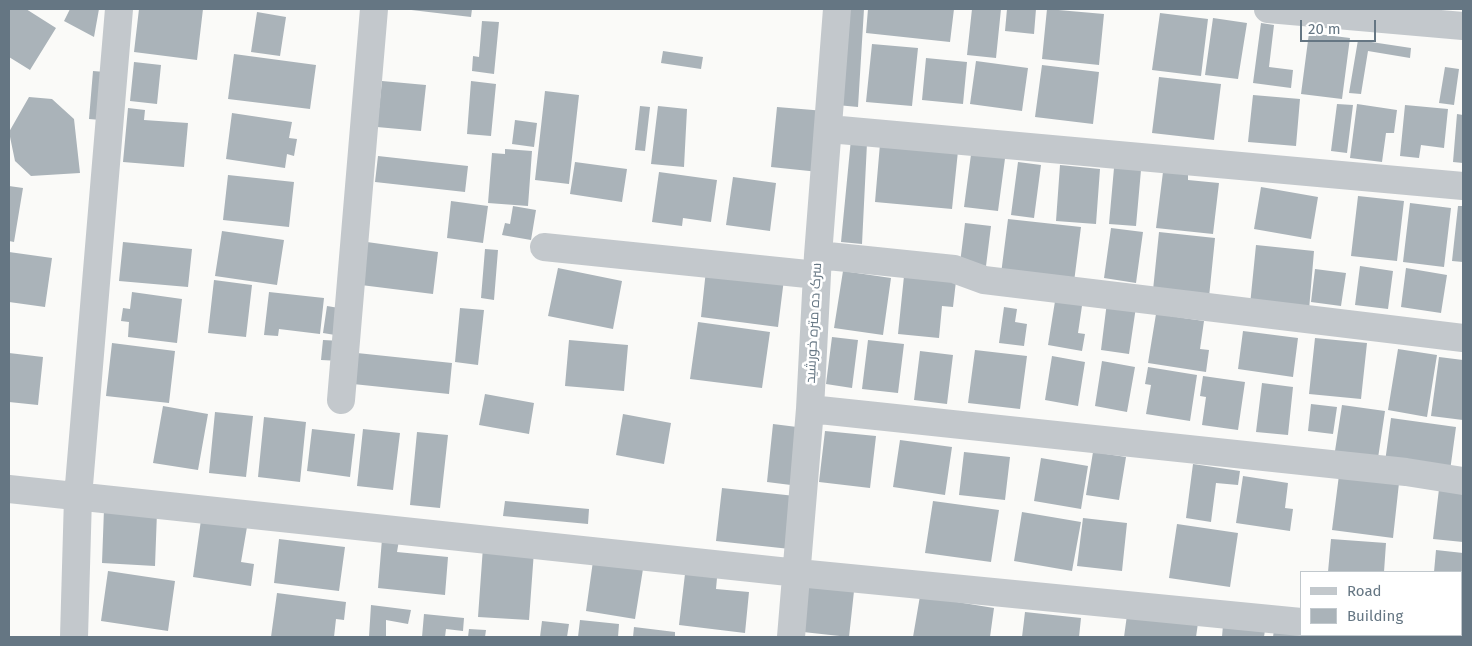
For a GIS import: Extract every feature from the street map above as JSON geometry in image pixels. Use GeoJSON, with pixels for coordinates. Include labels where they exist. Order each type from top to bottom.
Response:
{"type":"FeatureCollection","features":[{"type":"Feature","properties":{"kind":"street"},"geometry":{"type":"LineString","coordinates":[[74,637],[78,496],[119,9]]}},
{"type":"Feature","properties":{"kind":"street"},"geometry":{"type":"LineString","coordinates":[[341,400],[374,9]]}},
{"type":"Feature","properties":{"kind":"street","name":"سرک ده متره خورشید"},"geometry":{"type":"LineString","coordinates":[[791,637],[798,573],[810,409],[817,265],[838,9]]}},
{"type":"Feature","properties":{"kind":"street"},"geometry":{"type":"LineString","coordinates":[[1268,9],[1463,26]]}},
{"type":"Feature","properties":{"kind":"street"},"geometry":{"type":"LineString","coordinates":[[829,129],[1463,186]]}},
{"type":"Feature","properties":{"kind":"street"},"geometry":{"type":"LineString","coordinates":[[544,247],[817,265],[954,269],[984,280],[1463,338]]}},
{"type":"Feature","properties":{"kind":"street"},"geometry":{"type":"LineString","coordinates":[[810,409],[1406,472],[1463,481]]}},
{"type":"Feature","properties":{"kind":"street"},"geometry":{"type":"LineString","coordinates":[[9,489],[798,573],[1300,622]]}},
{"type":"Feature","properties":{"kind":"street"},"geometry":{"type":"LineString","coordinates":[[1444,636],[1456,637]]}},
{"type":"Feature","properties":{"kind":"building"},"geometry":{"type":"Polygon","coordinates":[[[9,9],[26,9],[56,28],[30,70],[9,57],[9,9]]]}},
{"type":"Feature","properties":{"kind":"building"},"geometry":{"type":"Polygon","coordinates":[[[70,9],[99,9],[94,37],[64,21],[70,9]]]}},
{"type":"Feature","properties":{"kind":"building"},"geometry":{"type":"Polygon","coordinates":[[[139,9],[203,9],[197,60],[134,52],[139,9]]]}},
{"type":"Feature","properties":{"kind":"building"},"geometry":{"type":"Polygon","coordinates":[[[403,9],[472,9],[471,17],[403,9]]]}},
{"type":"Feature","properties":{"kind":"building"},"geometry":{"type":"Polygon","coordinates":[[[844,9],[864,9],[858,107],[837,105],[844,9]]]}},
{"type":"Feature","properties":{"kind":"building"},"geometry":{"type":"Polygon","coordinates":[[[868,9],[954,9],[950,42],[866,33],[868,9]]]}},
{"type":"Feature","properties":{"kind":"building"},"geometry":{"type":"Polygon","coordinates":[[[972,9],[1001,9],[996,58],[967,55],[972,9]]]}},
{"type":"Feature","properties":{"kind":"building"},"geometry":{"type":"Polygon","coordinates":[[[1007,9],[1036,9],[1034,34],[1005,31],[1007,9]]]}},
{"type":"Feature","properties":{"kind":"building"},"geometry":{"type":"Polygon","coordinates":[[[1047,9],[1104,14],[1099,65],[1042,59],[1047,9]]]}},
{"type":"Feature","properties":{"kind":"building"},"geometry":{"type":"Polygon","coordinates":[[[257,12],[286,17],[280,56],[251,52],[257,12]]]}},
{"type":"Feature","properties":{"kind":"building"},"geometry":{"type":"Polygon","coordinates":[[[1160,13],[1208,19],[1201,76],[1152,70],[1160,13]]]}},
{"type":"Feature","properties":{"kind":"building"},"geometry":{"type":"Polygon","coordinates":[[[1213,18],[1247,23],[1238,79],[1205,75],[1213,18]]]}},
{"type":"Feature","properties":{"kind":"building"},"geometry":{"type":"Polygon","coordinates":[[[482,21],[499,22],[494,74],[472,71],[473,56],[479,57],[482,21]]]}},
{"type":"Feature","properties":{"kind":"building"},"geometry":{"type":"Polygon","coordinates":[[[1261,23],[1274,25],[1269,67],[1293,70],[1291,88],[1253,83],[1261,23]]]}},
{"type":"Feature","properties":{"kind":"building"},"geometry":{"type":"Polygon","coordinates":[[[1309,33],[1350,38],[1342,99],[1301,94],[1309,33]]]}},
{"type":"Feature","properties":{"kind":"building"},"geometry":{"type":"Polygon","coordinates":[[[1358,40],[1411,48],[1410,58],[1368,51],[1361,94],[1349,93],[1358,40]]]}},
{"type":"Feature","properties":{"kind":"building"},"geometry":{"type":"Polygon","coordinates":[[[872,44],[918,48],[912,106],[866,102],[872,44]]]}},
{"type":"Feature","properties":{"kind":"building"},"geometry":{"type":"Polygon","coordinates":[[[663,51],[703,57],[701,69],[661,63],[663,51]]]}},
{"type":"Feature","properties":{"kind":"building"},"geometry":{"type":"Polygon","coordinates":[[[234,54],[316,65],[310,109],[228,99],[234,54]]]}},
{"type":"Feature","properties":{"kind":"building"},"geometry":{"type":"Polygon","coordinates":[[[926,58],[967,62],[963,104],[922,100],[926,58]]]}},
{"type":"Feature","properties":{"kind":"building"},"geometry":{"type":"Polygon","coordinates":[[[976,61],[1028,68],[1022,111],[970,104],[976,61]]]}},
{"type":"Feature","properties":{"kind":"building"},"geometry":{"type":"Polygon","coordinates":[[[134,62],[161,65],[157,104],[130,101],[134,62]]]}},
{"type":"Feature","properties":{"kind":"building"},"geometry":{"type":"Polygon","coordinates":[[[1042,65],[1099,72],[1093,124],[1035,117],[1042,65]]]}},
{"type":"Feature","properties":{"kind":"building"},"geometry":{"type":"Polygon","coordinates":[[[1445,67],[1459,69],[1454,105],[1439,103],[1445,67]]]}},
{"type":"Feature","properties":{"kind":"building"},"geometry":{"type":"Polygon","coordinates":[[[93,71],[105,72],[101,120],[89,119],[93,71]]]}},
{"type":"Feature","properties":{"kind":"building"},"geometry":{"type":"Polygon","coordinates":[[[1159,77],[1221,84],[1214,140],[1152,133],[1159,77]]]}},
{"type":"Feature","properties":{"kind":"building"},"geometry":{"type":"Polygon","coordinates":[[[382,81],[426,85],[421,131],[377,127],[382,81]]]}},
{"type":"Feature","properties":{"kind":"building"},"geometry":{"type":"Polygon","coordinates":[[[471,81],[496,84],[491,136],[467,134],[471,81]]]}},
{"type":"Feature","properties":{"kind":"building"},"geometry":{"type":"Polygon","coordinates":[[[545,91],[579,95],[569,184],[535,180],[545,91]]]}},
{"type":"Feature","properties":{"kind":"building"},"geometry":{"type":"Polygon","coordinates":[[[1253,95],[1300,99],[1296,146],[1248,142],[1253,95]]]}},
{"type":"Feature","properties":{"kind":"building"},"geometry":{"type":"Polygon","coordinates":[[[29,97],[52,99],[74,119],[80,173],[31,176],[15,161],[9,132],[29,97]]]}},
{"type":"Feature","properties":{"kind":"building"},"geometry":{"type":"Polygon","coordinates":[[[1337,104],[1353,105],[1347,153],[1331,151],[1337,104]]]}},
{"type":"Feature","properties":{"kind":"building"},"geometry":{"type":"Polygon","coordinates":[[[1357,104],[1397,110],[1394,133],[1386,133],[1382,162],[1350,158],[1357,104]]]}},
{"type":"Feature","properties":{"kind":"building"},"geometry":{"type":"Polygon","coordinates":[[[1405,105],[1448,109],[1444,148],[1421,145],[1419,158],[1400,156],[1405,105]]]}},
{"type":"Feature","properties":{"kind":"building"},"geometry":{"type":"Polygon","coordinates":[[[640,106],[650,107],[645,151],[635,150],[640,106]]]}},
{"type":"Feature","properties":{"kind":"building"},"geometry":{"type":"Polygon","coordinates":[[[658,106],[687,109],[684,167],[651,164],[658,106]]]}},
{"type":"Feature","properties":{"kind":"building"},"geometry":{"type":"Polygon","coordinates":[[[777,107],[825,111],[819,172],[771,167],[777,107]]]}},
{"type":"Feature","properties":{"kind":"building"},"geometry":{"type":"Polygon","coordinates":[[[128,108],[145,110],[144,120],[188,123],[184,167],[123,162],[128,108]]]}},
{"type":"Feature","properties":{"kind":"building"},"geometry":{"type":"Polygon","coordinates":[[[232,113],[292,122],[289,138],[297,139],[294,156],[287,154],[285,168],[226,159],[232,113]]]}},
{"type":"Feature","properties":{"kind":"building"},"geometry":{"type":"Polygon","coordinates":[[[1457,114],[1463,115],[1463,163],[1453,162],[1457,114]]]}},
{"type":"Feature","properties":{"kind":"building"},"geometry":{"type":"Polygon","coordinates":[[[515,120],[537,123],[534,147],[512,144],[515,120]]]}},
{"type":"Feature","properties":{"kind":"building"},"geometry":{"type":"Polygon","coordinates":[[[851,139],[867,143],[862,244],[841,242],[851,139]]]}},
{"type":"Feature","properties":{"kind":"building"},"geometry":{"type":"Polygon","coordinates":[[[880,144],[958,151],[952,209],[875,202],[880,144]]]}},
{"type":"Feature","properties":{"kind":"building"},"geometry":{"type":"Polygon","coordinates":[[[972,147],[1006,151],[998,211],[964,207],[972,147]]]}},
{"type":"Feature","properties":{"kind":"building"},"geometry":{"type":"Polygon","coordinates":[[[505,149],[532,151],[528,206],[488,203],[492,153],[505,154],[505,149]]]}},
{"type":"Feature","properties":{"kind":"building"},"geometry":{"type":"Polygon","coordinates":[[[378,156],[468,166],[465,192],[375,182],[378,156]]]}},
{"type":"Feature","properties":{"kind":"building"},"geometry":{"type":"Polygon","coordinates":[[[575,162],[627,169],[622,202],[570,194],[575,162]]]}},
{"type":"Feature","properties":{"kind":"building"},"geometry":{"type":"Polygon","coordinates":[[[1018,162],[1041,165],[1034,218],[1011,215],[1018,162]]]}},
{"type":"Feature","properties":{"kind":"building"},"geometry":{"type":"Polygon","coordinates":[[[1060,165],[1100,169],[1096,224],[1056,221],[1060,165]]]}},
{"type":"Feature","properties":{"kind":"building"},"geometry":{"type":"Polygon","coordinates":[[[1114,168],[1141,170],[1136,226],[1109,224],[1114,168]]]}},
{"type":"Feature","properties":{"kind":"building"},"geometry":{"type":"Polygon","coordinates":[[[659,172],[717,180],[711,222],[683,218],[682,226],[652,222],[659,172]]]}},
{"type":"Feature","properties":{"kind":"building"},"geometry":{"type":"Polygon","coordinates":[[[1163,172],[1188,174],[1188,180],[1219,183],[1213,234],[1156,228],[1163,172]]]}},
{"type":"Feature","properties":{"kind":"building"},"geometry":{"type":"Polygon","coordinates":[[[228,175],[294,182],[289,227],[223,220],[228,175]]]}},
{"type":"Feature","properties":{"kind":"building"},"geometry":{"type":"Polygon","coordinates":[[[733,177],[776,183],[770,231],[726,225],[733,177]]]}},
{"type":"Feature","properties":{"kind":"building"},"geometry":{"type":"Polygon","coordinates":[[[9,186],[23,188],[14,242],[9,241],[9,186]]]}},
{"type":"Feature","properties":{"kind":"building"},"geometry":{"type":"Polygon","coordinates":[[[1261,187],[1318,197],[1311,239],[1254,229],[1261,187]]]}},
{"type":"Feature","properties":{"kind":"building"},"geometry":{"type":"Polygon","coordinates":[[[1358,196],[1404,201],[1397,261],[1351,256],[1358,196]]]}},
{"type":"Feature","properties":{"kind":"building"},"geometry":{"type":"Polygon","coordinates":[[[451,201],[488,206],[483,243],[447,238],[451,201]]]}},
{"type":"Feature","properties":{"kind":"building"},"geometry":{"type":"Polygon","coordinates":[[[1410,203],[1451,208],[1444,267],[1403,262],[1410,203]]]}},
{"type":"Feature","properties":{"kind":"building"},"geometry":{"type":"Polygon","coordinates":[[[513,206],[536,210],[531,240],[502,235],[505,223],[510,224],[513,206]]]}},
{"type":"Feature","properties":{"kind":"building"},"geometry":{"type":"Polygon","coordinates":[[[1458,206],[1463,206],[1463,262],[1452,261],[1458,206]]]}},
{"type":"Feature","properties":{"kind":"building"},"geometry":{"type":"Polygon","coordinates":[[[1008,219],[1081,227],[1074,282],[1001,274],[1008,219]]]}},
{"type":"Feature","properties":{"kind":"building"},"geometry":{"type":"Polygon","coordinates":[[[965,223],[991,226],[986,266],[960,263],[965,223]]]}},
{"type":"Feature","properties":{"kind":"building"},"geometry":{"type":"Polygon","coordinates":[[[1111,228],[1143,232],[1136,283],[1104,278],[1111,228]]]}},
{"type":"Feature","properties":{"kind":"building"},"geometry":{"type":"Polygon","coordinates":[[[222,231],[284,240],[277,285],[215,276],[222,231]]]}},
{"type":"Feature","properties":{"kind":"building"},"geometry":{"type":"Polygon","coordinates":[[[1159,232],[1215,238],[1209,297],[1153,290],[1159,232]]]}},
{"type":"Feature","properties":{"kind":"building"},"geometry":{"type":"Polygon","coordinates":[[[123,242],[192,249],[188,287],[119,281],[123,242]]]}},
{"type":"Feature","properties":{"kind":"building"},"geometry":{"type":"Polygon","coordinates":[[[367,242],[438,252],[433,294],[361,285],[367,242]]]}},
{"type":"Feature","properties":{"kind":"building"},"geometry":{"type":"Polygon","coordinates":[[[1256,245],[1314,251],[1309,310],[1250,305],[1256,245]]]}},
{"type":"Feature","properties":{"kind":"building"},"geometry":{"type":"Polygon","coordinates":[[[485,249],[498,250],[494,300],[481,298],[485,249]]]}},
{"type":"Feature","properties":{"kind":"building"},"geometry":{"type":"Polygon","coordinates":[[[9,252],[52,258],[45,307],[9,302],[9,252]]]}},
{"type":"Feature","properties":{"kind":"building"},"geometry":{"type":"Polygon","coordinates":[[[1360,266],[1393,271],[1388,309],[1355,305],[1360,266]]]}},
{"type":"Feature","properties":{"kind":"building"},"geometry":{"type":"Polygon","coordinates":[[[558,268],[622,281],[613,329],[548,316],[558,268]]]}},
{"type":"Feature","properties":{"kind":"building"},"geometry":{"type":"Polygon","coordinates":[[[1406,268],[1447,275],[1441,313],[1401,307],[1406,268]]]}},
{"type":"Feature","properties":{"kind":"building"},"geometry":{"type":"Polygon","coordinates":[[[1315,269],[1346,273],[1341,306],[1311,302],[1315,269]]]}},
{"type":"Feature","properties":{"kind":"building"},"geometry":{"type":"Polygon","coordinates":[[[706,270],[784,279],[778,327],[701,317],[706,270]]]}},
{"type":"Feature","properties":{"kind":"building"},"geometry":{"type":"Polygon","coordinates":[[[843,271],[891,278],[883,335],[834,328],[843,271]]]}},
{"type":"Feature","properties":{"kind":"building"},"geometry":{"type":"Polygon","coordinates":[[[904,276],[956,281],[953,307],[942,306],[939,338],[898,334],[904,276]]]}},
{"type":"Feature","properties":{"kind":"building"},"geometry":{"type":"Polygon","coordinates":[[[214,280],[252,285],[246,337],[208,333],[214,280]]]}},
{"type":"Feature","properties":{"kind":"building"},"geometry":{"type":"Polygon","coordinates":[[[132,292],[182,299],[177,343],[128,337],[129,322],[121,321],[123,308],[130,309],[132,292]]]}},
{"type":"Feature","properties":{"kind":"building"},"geometry":{"type":"Polygon","coordinates":[[[269,292],[324,298],[320,334],[279,329],[278,336],[264,335],[269,292]]]}},
{"type":"Feature","properties":{"kind":"building"},"geometry":{"type":"Polygon","coordinates":[[[1056,295],[1083,299],[1078,333],[1085,334],[1082,351],[1048,345],[1056,295]]]}},
{"type":"Feature","properties":{"kind":"building"},"geometry":{"type":"Polygon","coordinates":[[[1107,302],[1136,307],[1129,354],[1101,350],[1107,302]]]}},
{"type":"Feature","properties":{"kind":"building"},"geometry":{"type":"Polygon","coordinates":[[[327,306],[345,309],[341,336],[323,333],[327,306]]]}},
{"type":"Feature","properties":{"kind":"building"},"geometry":{"type":"Polygon","coordinates":[[[1004,307],[1017,309],[1015,322],[1027,324],[1024,346],[999,343],[1004,307]]]}},
{"type":"Feature","properties":{"kind":"building"},"geometry":{"type":"Polygon","coordinates":[[[460,308],[484,310],[478,365],[455,362],[460,308]]]}},
{"type":"Feature","properties":{"kind":"building"},"geometry":{"type":"Polygon","coordinates":[[[1156,314],[1204,321],[1200,349],[1209,350],[1206,372],[1148,363],[1156,314]]]}},
{"type":"Feature","properties":{"kind":"building"},"geometry":{"type":"Polygon","coordinates":[[[698,322],[770,332],[762,388],[690,379],[698,322]]]}},
{"type":"Feature","properties":{"kind":"building"},"geometry":{"type":"Polygon","coordinates":[[[1243,331],[1298,338],[1293,377],[1238,369],[1243,331]]]}},
{"type":"Feature","properties":{"kind":"building"},"geometry":{"type":"Polygon","coordinates":[[[832,337],[858,340],[852,388],[826,384],[832,337]]]}},
{"type":"Feature","properties":{"kind":"building"},"geometry":{"type":"Polygon","coordinates":[[[1315,338],[1367,343],[1361,399],[1309,394],[1315,338]]]}},
{"type":"Feature","properties":{"kind":"building"},"geometry":{"type":"Polygon","coordinates":[[[323,340],[342,341],[341,361],[321,360],[323,340]]]}},
{"type":"Feature","properties":{"kind":"building"},"geometry":{"type":"Polygon","coordinates":[[[569,340],[628,345],[624,391],[565,386],[569,340]]]}},
{"type":"Feature","properties":{"kind":"building"},"geometry":{"type":"Polygon","coordinates":[[[868,340],[904,344],[898,393],[862,389],[868,340]]]}},
{"type":"Feature","properties":{"kind":"building"},"geometry":{"type":"Polygon","coordinates":[[[112,343],[175,351],[169,403],[106,396],[112,343]]]}},
{"type":"Feature","properties":{"kind":"building"},"geometry":{"type":"Polygon","coordinates":[[[1398,349],[1437,355],[1427,417],[1388,410],[1398,349]]]}},
{"type":"Feature","properties":{"kind":"building"},"geometry":{"type":"Polygon","coordinates":[[[975,350],[1027,356],[1020,409],[968,403],[975,350]]]}},
{"type":"Feature","properties":{"kind":"building"},"geometry":{"type":"Polygon","coordinates":[[[920,351],[953,355],[947,404],[914,400],[920,351]]]}},
{"type":"Feature","properties":{"kind":"building"},"geometry":{"type":"Polygon","coordinates":[[[9,353],[43,357],[38,405],[9,402],[9,353]]]}},
{"type":"Feature","properties":{"kind":"building"},"geometry":{"type":"Polygon","coordinates":[[[357,353],[452,363],[449,394],[353,384],[357,353]]]}},
{"type":"Feature","properties":{"kind":"building"},"geometry":{"type":"Polygon","coordinates":[[[1052,356],[1085,362],[1078,406],[1045,400],[1052,356]]]}},
{"type":"Feature","properties":{"kind":"building"},"geometry":{"type":"Polygon","coordinates":[[[1439,357],[1463,360],[1463,420],[1431,416],[1439,357]]]}},
{"type":"Feature","properties":{"kind":"building"},"geometry":{"type":"Polygon","coordinates":[[[1102,361],[1135,367],[1127,412],[1095,406],[1102,361]]]}},
{"type":"Feature","properties":{"kind":"building"},"geometry":{"type":"Polygon","coordinates":[[[1148,367],[1197,375],[1190,421],[1146,414],[1151,385],[1145,384],[1148,367]]]}},
{"type":"Feature","properties":{"kind":"building"},"geometry":{"type":"Polygon","coordinates":[[[1203,376],[1245,382],[1238,430],[1202,425],[1206,397],[1200,396],[1203,376]]]}},
{"type":"Feature","properties":{"kind":"building"},"geometry":{"type":"Polygon","coordinates":[[[1262,383],[1293,387],[1288,435],[1256,432],[1262,383]]]}},
{"type":"Feature","properties":{"kind":"building"},"geometry":{"type":"Polygon","coordinates":[[[485,394],[534,403],[529,434],[479,425],[485,394]]]}},
{"type":"Feature","properties":{"kind":"building"},"geometry":{"type":"Polygon","coordinates":[[[1311,404],[1337,407],[1333,434],[1308,431],[1311,404]]]}},
{"type":"Feature","properties":{"kind":"building"},"geometry":{"type":"Polygon","coordinates":[[[1342,405],[1385,411],[1378,458],[1335,451],[1342,405]]]}},
{"type":"Feature","properties":{"kind":"building"},"geometry":{"type":"Polygon","coordinates":[[[163,406],[208,414],[198,470],[153,463],[163,406]]]}},
{"type":"Feature","properties":{"kind":"building"},"geometry":{"type":"Polygon","coordinates":[[[215,412],[253,416],[246,477],[209,473],[215,412]]]}},
{"type":"Feature","properties":{"kind":"building"},"geometry":{"type":"Polygon","coordinates":[[[623,414],[671,423],[664,464],[616,455],[623,414]]]}},
{"type":"Feature","properties":{"kind":"building"},"geometry":{"type":"Polygon","coordinates":[[[264,417],[306,422],[300,482],[258,477],[264,417]]]}},
{"type":"Feature","properties":{"kind":"building"},"geometry":{"type":"Polygon","coordinates":[[[1391,418],[1456,427],[1450,471],[1385,462],[1391,418]]]}},
{"type":"Feature","properties":{"kind":"building"},"geometry":{"type":"Polygon","coordinates":[[[773,424],[797,427],[791,485],[767,482],[773,424]]]}},
{"type":"Feature","properties":{"kind":"building"},"geometry":{"type":"Polygon","coordinates":[[[312,429],[355,434],[350,477],[307,471],[312,429]]]}},
{"type":"Feature","properties":{"kind":"building"},"geometry":{"type":"Polygon","coordinates":[[[363,429],[400,433],[393,490],[357,486],[363,429]]]}},
{"type":"Feature","properties":{"kind":"building"},"geometry":{"type":"Polygon","coordinates":[[[825,431],[876,436],[870,488],[819,482],[825,431]]]}},
{"type":"Feature","properties":{"kind":"building"},"geometry":{"type":"Polygon","coordinates":[[[417,432],[448,435],[440,508],[410,505],[417,432]]]}},
{"type":"Feature","properties":{"kind":"building"},"geometry":{"type":"Polygon","coordinates":[[[900,440],[952,447],[945,495],[893,487],[900,440]]]}},
{"type":"Feature","properties":{"kind":"building"},"geometry":{"type":"Polygon","coordinates":[[[964,452],[1010,457],[1005,500],[959,495],[964,452]]]}},
{"type":"Feature","properties":{"kind":"building"},"geometry":{"type":"Polygon","coordinates":[[[1093,452],[1126,457],[1119,500],[1086,495],[1093,452]]]}},
{"type":"Feature","properties":{"kind":"building"},"geometry":{"type":"Polygon","coordinates":[[[1041,458],[1088,466],[1081,509],[1034,501],[1041,458]]]}},
{"type":"Feature","properties":{"kind":"building"},"geometry":{"type":"Polygon","coordinates":[[[1193,464],[1240,471],[1238,485],[1216,483],[1211,522],[1186,518],[1193,464]]]}},
{"type":"Feature","properties":{"kind":"building"},"geometry":{"type":"Polygon","coordinates":[[[1339,475],[1399,483],[1393,538],[1332,530],[1339,475]]]}},
{"type":"Feature","properties":{"kind":"building"},"geometry":{"type":"Polygon","coordinates":[[[1243,476],[1288,483],[1285,508],[1293,509],[1290,531],[1236,523],[1243,476]]]}},
{"type":"Feature","properties":{"kind":"building"},"geometry":{"type":"Polygon","coordinates":[[[722,488],[795,496],[790,549],[716,541],[722,488]]]}},
{"type":"Feature","properties":{"kind":"building"},"geometry":{"type":"Polygon","coordinates":[[[1439,489],[1463,492],[1463,542],[1433,539],[1439,489]]]}},
{"type":"Feature","properties":{"kind":"building"},"geometry":{"type":"Polygon","coordinates":[[[505,501],[589,509],[588,524],[503,516],[505,501]]]}},
{"type":"Feature","properties":{"kind":"building"},"geometry":{"type":"Polygon","coordinates":[[[933,501],[999,510],[991,562],[925,553],[933,501]]]}},
{"type":"Feature","properties":{"kind":"building"},"geometry":{"type":"Polygon","coordinates":[[[104,509],[157,512],[155,566],[102,563],[104,509]]]}},
{"type":"Feature","properties":{"kind":"building"},"geometry":{"type":"Polygon","coordinates":[[[1022,512],[1081,522],[1072,571],[1014,561],[1022,512]]]}},
{"type":"Feature","properties":{"kind":"building"},"geometry":{"type":"Polygon","coordinates":[[[1083,518],[1127,523],[1122,571],[1077,566],[1083,518]]]}},
{"type":"Feature","properties":{"kind":"building"},"geometry":{"type":"Polygon","coordinates":[[[201,520],[247,527],[241,562],[254,564],[251,586],[193,577],[201,520]]]}},
{"type":"Feature","properties":{"kind":"building"},"geometry":{"type":"Polygon","coordinates":[[[1177,524],[1238,533],[1230,587],[1169,578],[1177,524]]]}},
{"type":"Feature","properties":{"kind":"building"},"geometry":{"type":"Polygon","coordinates":[[[279,539],[345,547],[339,591],[274,583],[279,539]]]}},
{"type":"Feature","properties":{"kind":"building"},"geometry":{"type":"Polygon","coordinates":[[[382,539],[399,540],[397,552],[448,557],[445,595],[378,588],[382,539]]]}},
{"type":"Feature","properties":{"kind":"building"},"geometry":{"type":"Polygon","coordinates":[[[1331,539],[1386,543],[1384,571],[1328,571],[1331,539]]]}},
{"type":"Feature","properties":{"kind":"building"},"geometry":{"type":"Polygon","coordinates":[[[483,547],[534,551],[529,620],[478,617],[483,547]]]}},
{"type":"Feature","properties":{"kind":"building"},"geometry":{"type":"Polygon","coordinates":[[[1436,550],[1463,553],[1463,608],[1462,571],[1434,571],[1436,550]]]}},
{"type":"Feature","properties":{"kind":"building"},"geometry":{"type":"Polygon","coordinates":[[[593,561],[643,569],[635,619],[586,611],[593,561]]]}},
{"type":"Feature","properties":{"kind":"building"},"geometry":{"type":"Polygon","coordinates":[[[108,571],[175,581],[168,631],[101,621],[108,571]]]}},
{"type":"Feature","properties":{"kind":"building"},"geometry":{"type":"Polygon","coordinates":[[[685,574],[717,578],[716,589],[749,592],[745,633],[679,625],[685,574]]]}},
{"type":"Feature","properties":{"kind":"building"},"geometry":{"type":"Polygon","coordinates":[[[809,577],[855,582],[849,637],[803,632],[809,577]]]}},
{"type":"Feature","properties":{"kind":"building"},"geometry":{"type":"Polygon","coordinates":[[[277,593],[346,602],[344,620],[336,619],[334,637],[271,637],[277,593]]]}},
{"type":"Feature","properties":{"kind":"building"},"geometry":{"type":"Polygon","coordinates":[[[920,596],[994,608],[990,637],[913,637],[920,596]]]}},
{"type":"Feature","properties":{"kind":"building"},"geometry":{"type":"Polygon","coordinates":[[[371,605],[411,610],[408,624],[386,620],[386,637],[369,637],[371,605]]]}},
{"type":"Feature","properties":{"kind":"building"},"geometry":{"type":"Polygon","coordinates":[[[1025,612],[1081,618],[1079,637],[1022,637],[1025,612]]]}},
{"type":"Feature","properties":{"kind":"building"},"geometry":{"type":"Polygon","coordinates":[[[424,614],[464,618],[463,631],[446,629],[445,637],[422,637],[424,614]]]}},
{"type":"Feature","properties":{"kind":"building"},"geometry":{"type":"Polygon","coordinates":[[[1127,615],[1198,623],[1196,637],[1124,637],[1127,615]]]}},
{"type":"Feature","properties":{"kind":"building"},"geometry":{"type":"Polygon","coordinates":[[[580,620],[619,624],[618,637],[578,637],[580,620]]]}},
{"type":"Feature","properties":{"kind":"building"},"geometry":{"type":"Polygon","coordinates":[[[542,621],[569,624],[567,637],[540,637],[542,621]]]}},
{"type":"Feature","properties":{"kind":"building"},"geometry":{"type":"Polygon","coordinates":[[[1223,625],[1265,630],[1264,637],[1222,637],[1223,625]]]}},
{"type":"Feature","properties":{"kind":"building"},"geometry":{"type":"Polygon","coordinates":[[[634,627],[675,632],[675,637],[633,637],[634,627]]]}},
{"type":"Feature","properties":{"kind":"building"},"geometry":{"type":"Polygon","coordinates":[[[469,629],[486,630],[485,637],[468,637],[469,629]]]}},
{"type":"Feature","properties":{"kind":"building"},"geometry":{"type":"Polygon","coordinates":[[[1274,630],[1300,633],[1300,636],[1313,636],[1313,637],[1273,637],[1274,630]]]}}]}
